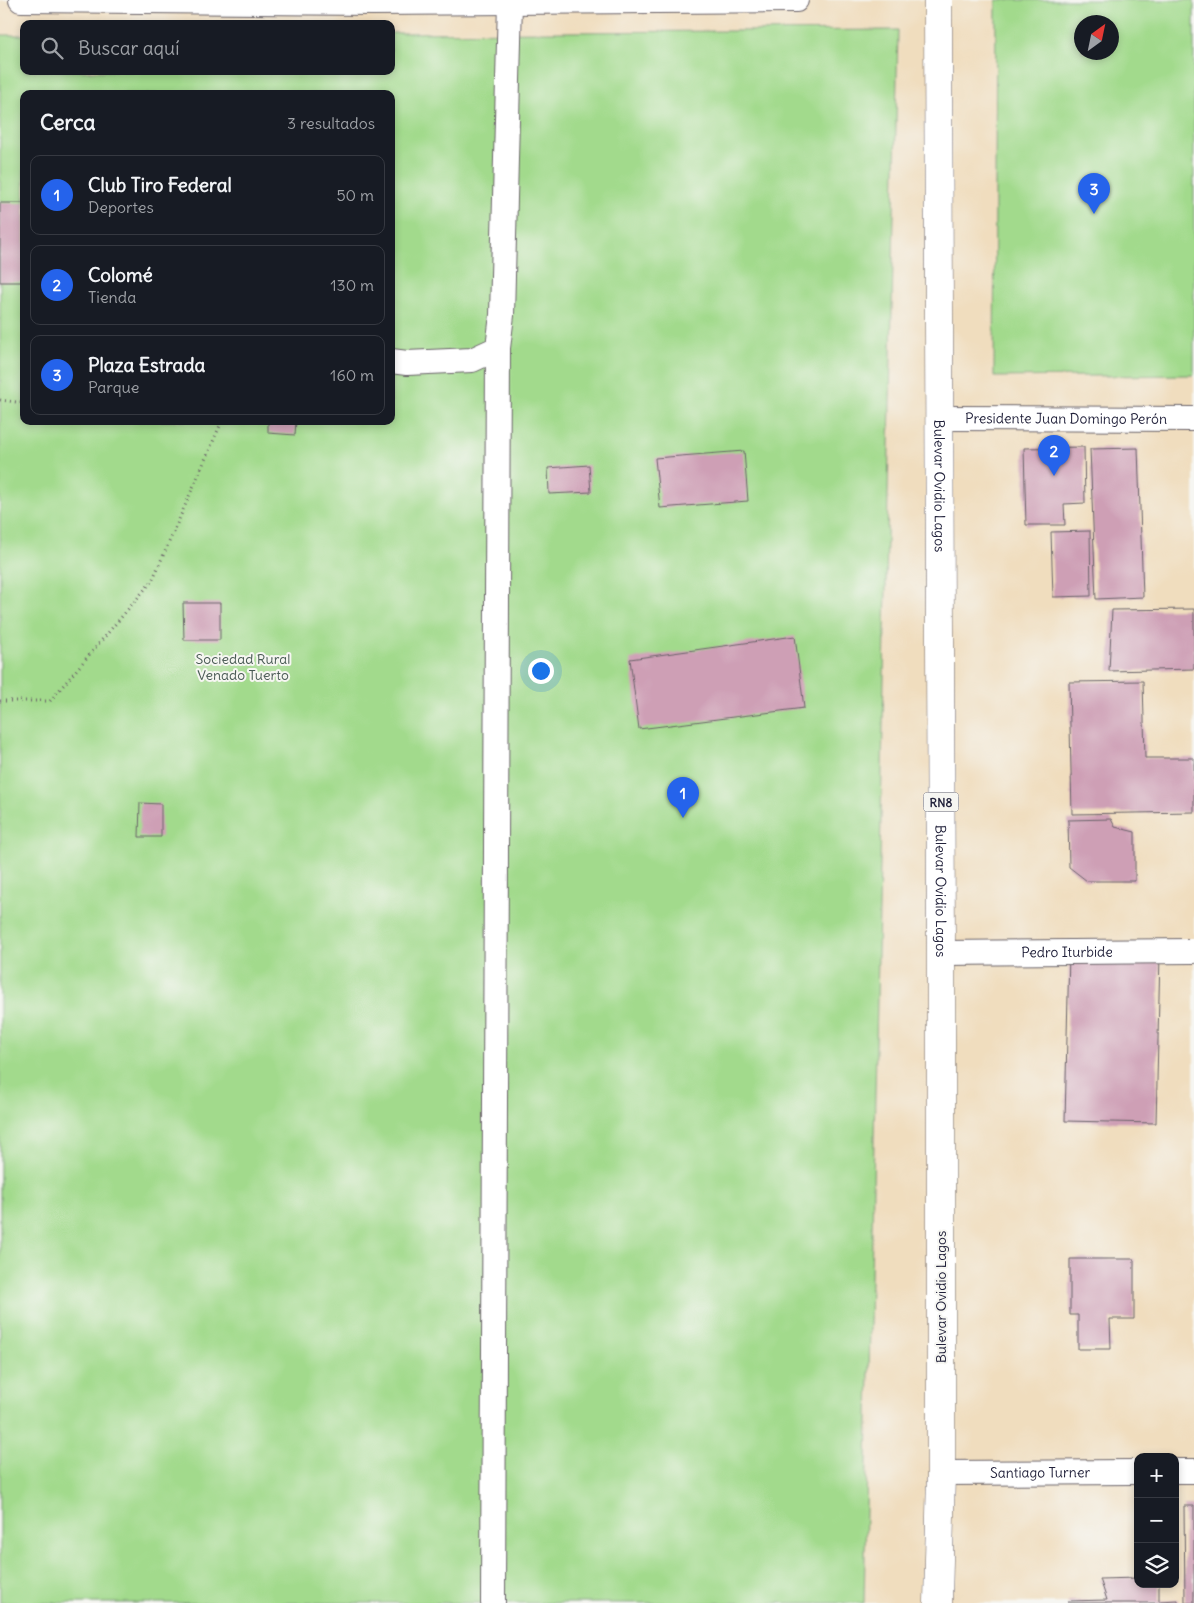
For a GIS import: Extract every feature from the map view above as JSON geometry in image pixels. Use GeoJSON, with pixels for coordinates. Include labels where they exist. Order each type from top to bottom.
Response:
{"type":"FeatureCollection","features":[{"type":"Feature","properties":{"kind":"highway","name":"Bulevar Ovidio Lagos"},"geometry":{"type":"LineString","coordinates":[[938,0],[941,953],[941,1473],[938,1603]]}},
{"type":"Feature","properties":{"kind":"street"},"geometry":{"type":"LineString","coordinates":[[21,0],[510,2],[796,0]]}},
{"type":"Feature","properties":{"kind":"street"},"geometry":{"type":"LineString","coordinates":[[493,1603],[498,348],[502,315],[510,2]]}},
{"type":"Feature","properties":{"kind":"street"},"geometry":{"type":"LineString","coordinates":[[395,362],[406,364],[472,360],[498,348]]}},
{"type":"Feature","properties":{"kind":"street","name":"Presidente Juan Domingo Perón"},"geometry":{"type":"LineString","coordinates":[[940,418],[1194,419]]}},
{"type":"Feature","properties":{"kind":"street","name":"Pedro Iturbide"},"geometry":{"type":"LineString","coordinates":[[941,953],[1194,951]]}},
{"type":"Feature","properties":{"kind":"street"},"geometry":{"type":"LineString","coordinates":[[1179,1471],[1194,1471]]}},
{"type":"Feature","properties":{"kind":"street","name":"Santiago Turner"},"geometry":{"type":"LineString","coordinates":[[941,1473],[1134,1472]]}},
{"type":"Feature","properties":{"kind":"path"},"geometry":{"type":"LineString","coordinates":[[0,400],[20,403]]}},
{"type":"Feature","properties":{"kind":"path"},"geometry":{"type":"LineString","coordinates":[[0,701],[50,701],[152,581],[220,425]]}},
{"type":"Feature","properties":{"kind":"green space"},"geometry":{"type":"Polygon","coordinates":[[[996,0],[1194,0],[1194,375],[994,377],[996,0]]]}},
{"type":"Feature","properties":{"kind":"green space","name":"Sociedad Rural Venado Tuerto"},"geometry":{"type":"Polygon","coordinates":[[[898,30],[864,1603],[0,1603],[0,35],[20,35],[20,75],[395,75],[395,33],[898,30]]]}},
{"type":"Feature","properties":{"kind":"building"},"geometry":{"type":"Polygon","coordinates":[[[0,203],[20,203],[20,282],[0,282],[0,203]]]}},
{"type":"Feature","properties":{"kind":"building"},"geometry":{"type":"Polygon","coordinates":[[[268,425],[296,425],[295,435],[268,433],[268,425]]]}},
{"type":"Feature","properties":{"kind":"building"},"geometry":{"type":"Polygon","coordinates":[[[1084,447],[1085,503],[1064,504],[1065,525],[1026,525],[1024,448],[1084,447]]]}},
{"type":"Feature","properties":{"kind":"building"},"geometry":{"type":"Polygon","coordinates":[[[1138,448],[1143,597],[1096,599],[1090,449],[1138,448]]]}},
{"type":"Feature","properties":{"kind":"building"},"geometry":{"type":"Polygon","coordinates":[[[744,451],[748,501],[660,508],[655,458],[744,451]]]}},
{"type":"Feature","properties":{"kind":"building"},"geometry":{"type":"Polygon","coordinates":[[[589,465],[591,492],[549,494],[548,468],[589,465]]]}},
{"type":"Feature","properties":{"kind":"building"},"geometry":{"type":"Polygon","coordinates":[[[1090,531],[1091,596],[1053,597],[1051,532],[1090,531]]]}},
{"type":"Feature","properties":{"kind":"building"},"geometry":{"type":"Polygon","coordinates":[[[183,603],[220,603],[220,640],[184,640],[183,603]]]}},
{"type":"Feature","properties":{"kind":"building"},"geometry":{"type":"Polygon","coordinates":[[[1194,609],[1194,669],[1109,671],[1112,610],[1194,609]]]}},
{"type":"Feature","properties":{"kind":"building"},"geometry":{"type":"Polygon","coordinates":[[[795,636],[804,708],[639,729],[630,659],[795,636]]]}},
{"type":"Feature","properties":{"kind":"building"},"geometry":{"type":"Polygon","coordinates":[[[1143,681],[1145,758],[1194,758],[1194,812],[1072,814],[1069,682],[1143,681]]]}},
{"type":"Feature","properties":{"kind":"building"},"geometry":{"type":"Polygon","coordinates":[[[140,803],[161,804],[161,837],[139,837],[140,803]]]}},
{"type":"Feature","properties":{"kind":"building"},"geometry":{"type":"Polygon","coordinates":[[[1111,819],[1115,827],[1135,832],[1135,881],[1087,881],[1069,867],[1068,820],[1111,819]]]}},
{"type":"Feature","properties":{"kind":"building"},"geometry":{"type":"Polygon","coordinates":[[[1069,953],[1160,955],[1156,1123],[1065,1121],[1069,953]]]}},
{"type":"Feature","properties":{"kind":"building"},"geometry":{"type":"Polygon","coordinates":[[[1070,1259],[1134,1259],[1134,1319],[1110,1319],[1111,1349],[1078,1349],[1078,1315],[1070,1315],[1070,1259]]]}},
{"type":"Feature","properties":{"kind":"building"},"geometry":{"type":"Polygon","coordinates":[[[1184,1506],[1194,1506],[1194,1603],[1185,1603],[1184,1506]]]}},
{"type":"Feature","properties":{"kind":"building"},"geometry":{"type":"Polygon","coordinates":[[[1134,1578],[1134,1588],[1159,1588],[1159,1601],[1178,1600],[1178,1603],[1068,1603],[1068,1601],[1107,1600],[1100,1579],[1134,1578]]]}},
{"type":"Feature","properties":{"kind":"place","name":"Plaza Estrada"},"geometry":{"type":"Point","coordinates":[1094,214]}},
{"type":"Feature","properties":{"kind":"place","name":"Colomé"},"geometry":{"type":"Point","coordinates":[1054,476]}},
{"type":"Feature","properties":{"kind":"place","name":"Club Tiro Federal"},"geometry":{"type":"Point","coordinates":[683,818]}}]}
